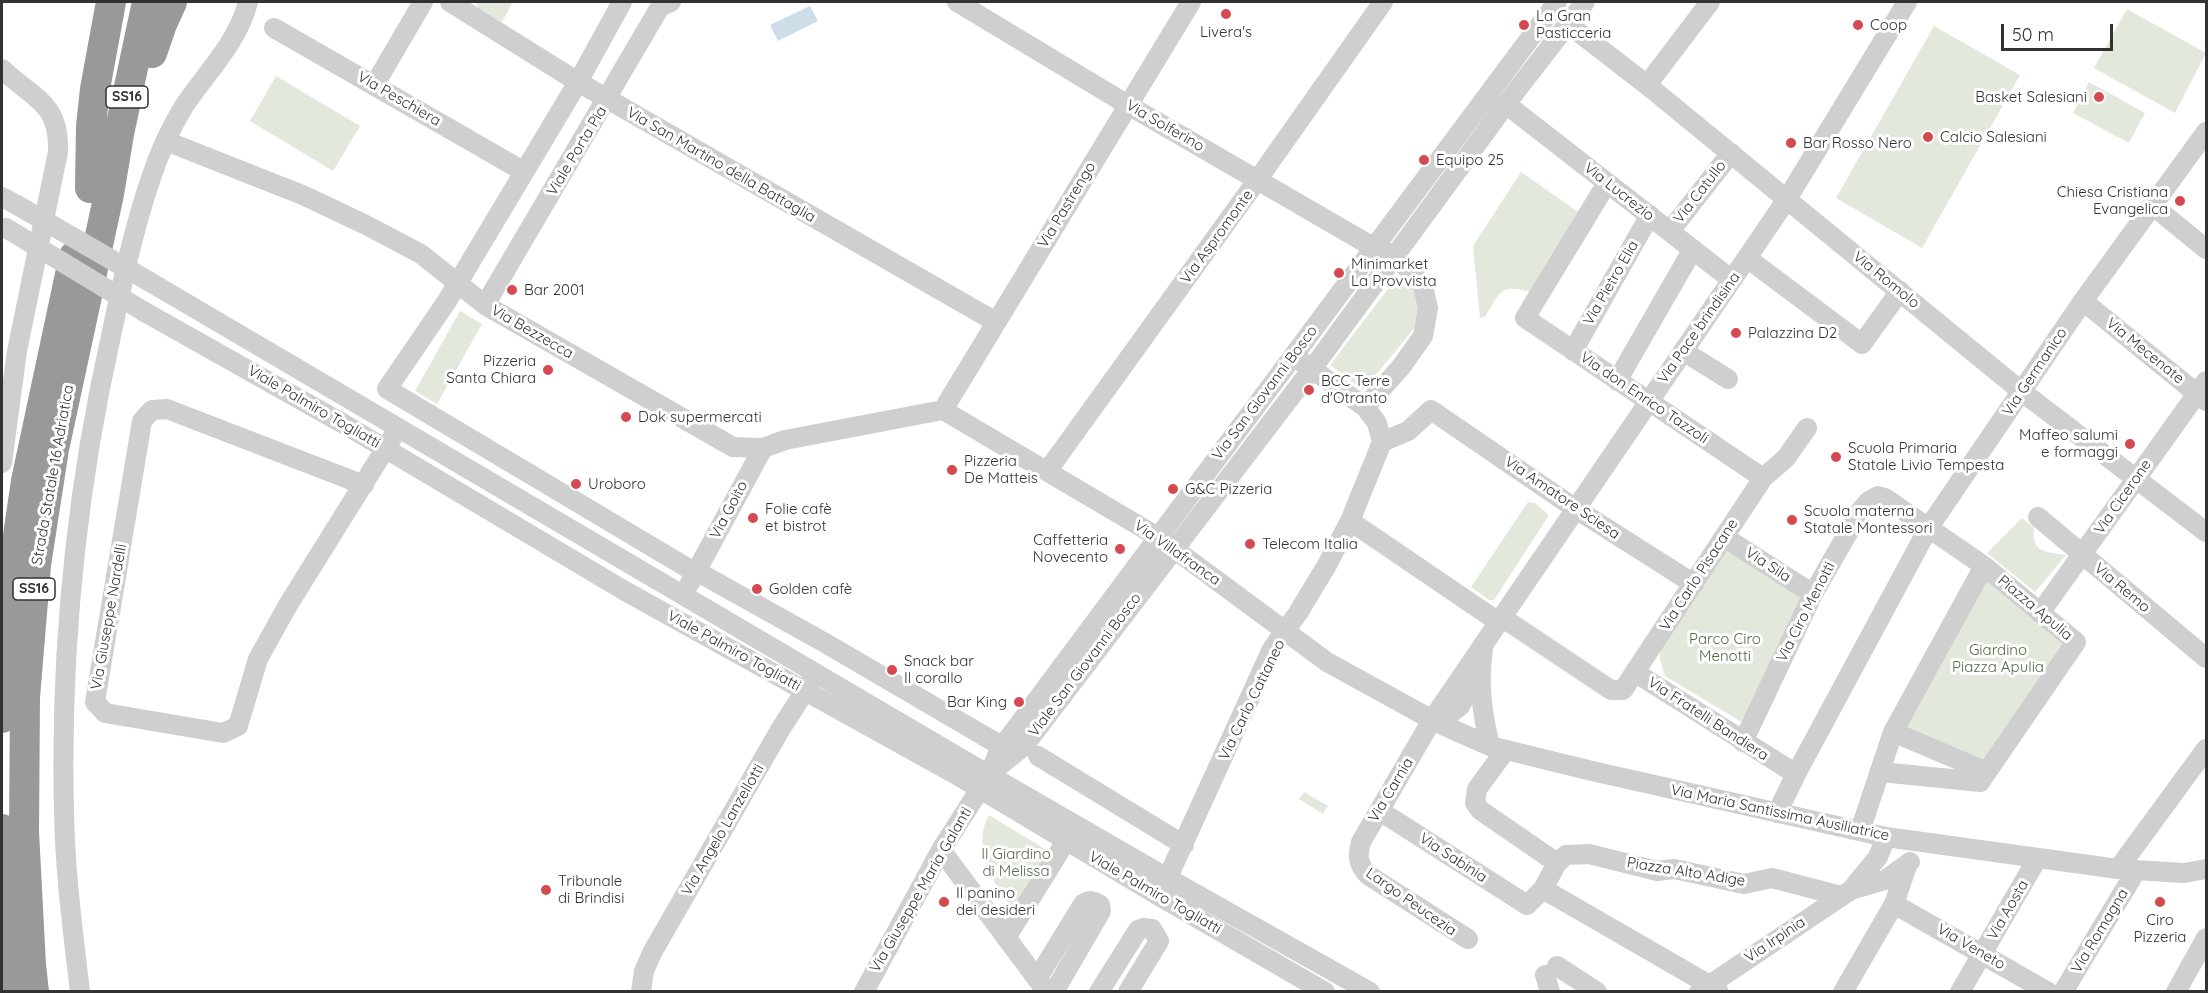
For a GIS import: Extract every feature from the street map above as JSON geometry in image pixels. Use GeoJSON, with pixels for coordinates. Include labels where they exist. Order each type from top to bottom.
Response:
{"type":"FeatureCollection","features":[{"type":"Feature","properties":{"kind":"highway"},"geometry":{"type":"LineString","coordinates":[[99,191],[91,126],[109,2]]}},
{"type":"Feature","properties":{"kind":"highway","name":"Strada Statale 16 Adriatica"},"geometry":{"type":"LineString","coordinates":[[34,992],[24,832],[25,697],[36,565],[99,191],[105,110],[131,2]]}},
{"type":"Feature","properties":{"kind":"highway","name":"Strada Statale 16 Adriatica"},"geometry":{"type":"LineString","coordinates":[[2,718],[11,583],[26,481],[99,191],[119,134],[147,2]]}},
{"type":"Feature","properties":{"kind":"highway"},"geometry":{"type":"LineString","coordinates":[[99,191],[172,2]]}},
{"type":"Feature","properties":{"kind":"highway"},"geometry":{"type":"LineString","coordinates":[[2,829],[10,992]]}},
{"type":"Feature","properties":{"kind":"street"},"geometry":{"type":"LineString","coordinates":[[80,992],[64,814],[64,715],[70,599],[83,486],[97,398],[137,225],[150,181],[166,141],[184,108],[244,19],[248,2]]}},
{"type":"Feature","properties":{"kind":"street"},"geometry":{"type":"LineString","coordinates":[[375,84],[423,2]]}},
{"type":"Feature","properties":{"kind":"street","name":"Via San Martino della Battaglia"},"geometry":{"type":"LineString","coordinates":[[450,2],[578,82],[996,322]]}},
{"type":"Feature","properties":{"kind":"street"},"geometry":{"type":"LineString","coordinates":[[622,2],[578,82],[457,283],[387,389],[696,572],[786,621],[1003,747]]}},
{"type":"Feature","properties":{"kind":"street","name":"Viale Porta Pia"},"geometry":{"type":"LineString","coordinates":[[485,305],[660,7],[671,2]]}},
{"type":"Feature","properties":{"kind":"street","name":"Via Solferino"},"geometry":{"type":"LineString","coordinates":[[957,2],[983,8],[1128,105],[1373,247]]}},
{"type":"Feature","properties":{"kind":"street","name":"Via Pastrengo"},"geometry":{"type":"LineString","coordinates":[[943,410],[1191,2]]}},
{"type":"Feature","properties":{"kind":"street","name":"Via Aspromonte"},"geometry":{"type":"LineString","coordinates":[[1048,470],[1383,2]]}},
{"type":"Feature","properties":{"kind":"street","name":"Via San Giovanni Bosco"},"geometry":{"type":"LineString","coordinates":[[984,782],[1003,747],[1557,2]]}},
{"type":"Feature","properties":{"kind":"street","name":"Via San Giovanni Bosco"},"geometry":{"type":"LineString","coordinates":[[1174,548],[1312,369],[1506,104],[1585,2]]}},
{"type":"Feature","properties":{"kind":"street"},"geometry":{"type":"LineString","coordinates":[[1647,86],[1709,2]]}},
{"type":"Feature","properties":{"kind":"street","name":"Via Pace brindisina"},"geometry":{"type":"LineString","coordinates":[[1435,722],[1576,508],[1787,199],[1907,2]]}},
{"type":"Feature","properties":{"kind":"street","name":"Via Romolo"},"geometry":{"type":"LineString","coordinates":[[1568,24],[1731,153],[2021,391],[2206,532]]}},
{"type":"Feature","properties":{"kind":"street","name":"Via Peschiera"},"geometry":{"type":"LineString","coordinates":[[274,28],[523,171]]}},
{"type":"Feature","properties":{"kind":"street"},"geometry":{"type":"LineString","coordinates":[[2,69],[10,84],[36,97],[51,112],[58,134],[58,152],[17,351],[2,463]]}},
{"type":"Feature","properties":{"kind":"street","name":"Via Lucrezio"},"geometry":{"type":"LineString","coordinates":[[1506,104],[1732,280]]}},
{"type":"Feature","properties":{"kind":"street","name":"Via Germanico"},"geometry":{"type":"LineString","coordinates":[[1777,813],[1929,528],[2083,301],[2206,132]]}},
{"type":"Feature","properties":{"kind":"street","name":"Via Bezzecca"},"geometry":{"type":"LineString","coordinates":[[166,141],[305,196],[421,254],[485,305],[733,447],[763,448],[785,440],[943,410]]}},
{"type":"Feature","properties":{"kind":"street","name":"Via Catullo"},"geometry":{"type":"LineString","coordinates":[[1670,231],[1731,153]]}},
{"type":"Feature","properties":{"kind":"street","name":"Via don Enrico Tazzoli"},"geometry":{"type":"LineString","coordinates":[[1607,183],[1525,318],[1763,478]]}},
{"type":"Feature","properties":{"kind":"street","name":"Viale Palmiro Togliatti"},"geometry":{"type":"LineString","coordinates":[[9,201],[869,704],[1066,841],[1325,992]]}},
{"type":"Feature","properties":{"kind":"street"},"geometry":{"type":"LineString","coordinates":[[2152,205],[2206,249]]}},
{"type":"Feature","properties":{"kind":"street","name":"Via Pietro Elia"},"geometry":{"type":"LineString","coordinates":[[1572,351],[1650,215]]}},
{"type":"Feature","properties":{"kind":"street","name":"Viale Palmiro Togliatti"},"geometry":{"type":"LineString","coordinates":[[4,227],[143,311],[386,448],[625,591],[805,690],[1169,879],[1370,992]]}},
{"type":"Feature","properties":{"kind":"street"},"geometry":{"type":"LineString","coordinates":[[1365,407],[1401,367],[1422,336],[1428,308],[1423,286],[1396,256],[1373,247]]}},
{"type":"Feature","properties":{"kind":"street"},"geometry":{"type":"LineString","coordinates":[[1617,381],[1693,249]]}},
{"type":"Feature","properties":{"kind":"street"},"geometry":{"type":"LineString","coordinates":[[1747,258],[1863,344],[1900,291]]}},
{"type":"Feature","properties":{"kind":"street","name":"Via Mecenate"},"geometry":{"type":"LineString","coordinates":[[2083,301],[2203,392]]}},
{"type":"Feature","properties":{"kind":"street"},"geometry":{"type":"LineString","coordinates":[[1683,351],[1728,379]]}},
{"type":"Feature","properties":{"kind":"street"},"geometry":{"type":"LineString","coordinates":[[1292,356],[1365,407],[1377,423],[1382,442]]}},
{"type":"Feature","properties":{"kind":"street","name":"Via Cicerone"},"geometry":{"type":"LineString","coordinates":[[2040,613],[2136,479],[2203,392]]}},
{"type":"Feature","properties":{"kind":"street","name":"Via Giuseppe Nardelli"},"geometry":{"type":"LineString","coordinates":[[364,485],[167,409],[152,410],[142,421],[95,702],[105,713],[223,733],[238,726],[258,659],[288,605],[364,485],[398,429]]}},
{"type":"Feature","properties":{"kind":"street","name":"Via Villafranca"},"geometry":{"type":"LineString","coordinates":[[943,410],[1158,537],[1327,662],[1435,722]]}},
{"type":"Feature","properties":{"kind":"street","name":"Via Amatore Sciesa"},"geometry":{"type":"LineString","coordinates":[[1382,442],[1408,431],[1431,410],[1694,584]]}},
{"type":"Feature","properties":{"kind":"street","name":"Via Carlo Pisacane"},"geometry":{"type":"LineString","coordinates":[[1636,673],[1763,478],[1786,458],[1807,428]]}},
{"type":"Feature","properties":{"kind":"street","name":"Via Carlo Cattaneo"},"geometry":{"type":"LineString","coordinates":[[1159,897],[1272,649],[1328,565],[1350,521],[1382,442]]}},
{"type":"Feature","properties":{"kind":"street","name":"Via Goito"},"geometry":{"type":"LineString","coordinates":[[696,572],[763,448]]}},
{"type":"Feature","properties":{"kind":"street","name":"Via Ciro Menotti"},"geometry":{"type":"LineString","coordinates":[[1743,742],[1813,594],[1861,510],[1869,501],[1878,496],[1885,498]]}},
{"type":"Feature","properties":{"kind":"street","name":"Piazza Apulia"},"geometry":{"type":"LineString","coordinates":[[1885,498],[1984,566],[2076,642],[1987,772]]}},
{"type":"Feature","properties":{"kind":"street","name":"Via Remo"},"geometry":{"type":"LineString","coordinates":[[2038,517],[2206,658]]}},
{"type":"Feature","properties":{"kind":"street"},"geometry":{"type":"LineString","coordinates":[[1350,521],[1502,621]]}},
{"type":"Feature","properties":{"kind":"street","name":"Via Sila"},"geometry":{"type":"LineString","coordinates":[[1724,537],[1813,594]]}},
{"type":"Feature","properties":{"kind":"street","name":"Viale San Giovanni Bosco"},"geometry":{"type":"LineString","coordinates":[[984,782],[1024,746],[1174,548]]}},
{"type":"Feature","properties":{"kind":"street","name":"Piazza Apulia"},"geometry":{"type":"LineString","coordinates":[[1860,831],[1893,732],[1984,566]]}},
{"type":"Feature","properties":{"kind":"street","name":"Viale Palmiro Togliatti"},"geometry":{"type":"LineString","coordinates":[[684,596],[696,572]]}},
{"type":"Feature","properties":{"kind":"street"},"geometry":{"type":"LineString","coordinates":[[770,646],[786,621]]}},
{"type":"Feature","properties":{"kind":"street","name":"Via Fratelli Bandiera"},"geometry":{"type":"LineString","coordinates":[[1502,621],[1611,690],[1623,690],[1636,673],[1796,774]]}},
{"type":"Feature","properties":{"kind":"street","name":"Via Pace brindisina"},"geometry":{"type":"LineString","coordinates":[[1483,649],[1480,673],[1481,704],[1498,749]]}},
{"type":"Feature","properties":{"kind":"street","name":"Via Angelo Lanzellotti"},"geometry":{"type":"LineString","coordinates":[[640,992],[653,951],[780,730],[816,673]]}},
{"type":"Feature","properties":{"kind":"street","name":"Via Pace brindisina"},"geometry":{"type":"LineString","coordinates":[[1435,722],[1460,706],[1480,673]]}},
{"type":"Feature","properties":{"kind":"street"},"geometry":{"type":"LineString","coordinates":[[869,704],[885,678]]}},
{"type":"Feature","properties":{"kind":"street","name":"Via Maria Santissima Ausiliatrice"},"geometry":{"type":"LineString","coordinates":[[1435,722],[1498,749],[1886,837],[2127,870],[2184,873],[2206,869]]}},
{"type":"Feature","properties":{"kind":"street","name":"Via Carnia"},"geometry":{"type":"LineString","coordinates":[[1359,861],[1357,854],[1361,842],[1435,722]]}},
{"type":"Feature","properties":{"kind":"street"},"geometry":{"type":"LineString","coordinates":[[1881,772],[1980,782],[1987,772],[1893,732]]}},
{"type":"Feature","properties":{"kind":"street"},"geometry":{"type":"LineString","coordinates":[[1498,749],[1477,789],[1475,803],[1480,810],[1561,859],[1543,889],[1709,989]]}},
{"type":"Feature","properties":{"kind":"street","name":"Via Romagna"},"geometry":{"type":"LineString","coordinates":[[2063,992],[2127,870],[2206,749]]}},
{"type":"Feature","properties":{"kind":"street"},"geometry":{"type":"LineString","coordinates":[[1038,756],[1184,845]]}},
{"type":"Feature","properties":{"kind":"street","name":"Via Giuseppe Maria Galanti"},"geometry":{"type":"LineString","coordinates":[[864,992],[941,850],[984,782]]}},
{"type":"Feature","properties":{"kind":"street","name":"Via Sabinia"},"geometry":{"type":"LineString","coordinates":[[1380,811],[1527,905],[1543,889]]}},
{"type":"Feature","properties":{"kind":"street"},"geometry":{"type":"LineString","coordinates":[[1846,893],[1878,857],[1886,837]]}},
{"type":"Feature","properties":{"kind":"street"},"geometry":{"type":"LineString","coordinates":[[1006,938],[1066,841]]}},
{"type":"Feature","properties":{"kind":"street"},"geometry":{"type":"LineString","coordinates":[[1846,893],[1885,880],[1907,866],[1927,843]]}},
{"type":"Feature","properties":{"kind":"street"},"geometry":{"type":"LineString","coordinates":[[941,850],[1041,985],[1083,904],[1095,901],[1100,905],[1101,911],[1054,992]]}},
{"type":"Feature","properties":{"kind":"street","name":"Piazza Alto Adige"},"geometry":{"type":"LineString","coordinates":[[1561,859],[1589,854],[1657,871],[1674,869],[1744,884],[1772,878],[1846,893]]}},
{"type":"Feature","properties":{"kind":"street","name":"Via Aosta"},"geometry":{"type":"LineString","coordinates":[[1960,992],[2037,859]]}},
{"type":"Feature","properties":{"kind":"street","name":"Largo Peucezia"},"geometry":{"type":"LineString","coordinates":[[1359,861],[1368,875],[1468,939]]}},
{"type":"Feature","properties":{"kind":"street"},"geometry":{"type":"LineString","coordinates":[[1843,992],[1894,904],[1907,866]]}},
{"type":"Feature","properties":{"kind":"street","name":"Via Irpinia"},"geometry":{"type":"LineString","coordinates":[[1709,989],[1846,893]]}},
{"type":"Feature","properties":{"kind":"street","name":"Via Veneto"},"geometry":{"type":"LineString","coordinates":[[1894,904],[2048,992]]}},
{"type":"Feature","properties":{"kind":"street"},"geometry":{"type":"LineString","coordinates":[[1100,992],[1138,930],[1152,929],[1159,941],[1128,992]]}},
{"type":"Feature","properties":{"kind":"street"},"geometry":{"type":"LineString","coordinates":[[2176,992],[2206,938]]}},
{"type":"Feature","properties":{"kind":"street"},"geometry":{"type":"LineString","coordinates":[[1551,978],[1597,992]]}},
{"type":"Feature","properties":{"kind":"green space"},"geometry":{"type":"Polygon","coordinates":[[[476,2],[513,2],[502,22],[478,8],[476,2]]]}},
{"type":"Feature","properties":{"kind":"green space"},"geometry":{"type":"Polygon","coordinates":[[[2127,9],[2206,53],[2175,113],[2094,68],[2127,9]]]}},
{"type":"Feature","properties":{"kind":"green space","name":"Calcio Salesiani"},"geometry":{"type":"Polygon","coordinates":[[[1934,26],[2020,75],[1922,248],[1836,198],[1934,26]]]}},
{"type":"Feature","properties":{"kind":"green space"},"geometry":{"type":"Polygon","coordinates":[[[276,76],[360,126],[333,171],[250,121],[276,76]]]}},
{"type":"Feature","properties":{"kind":"green space","name":"Basket Salesiani"},"geometry":{"type":"Polygon","coordinates":[[[2089,82],[2145,113],[2129,143],[2073,113],[2089,82]]]}},
{"type":"Feature","properties":{"kind":"green space"},"geometry":{"type":"Polygon","coordinates":[[[1521,172],[1581,214],[1533,293],[1508,289],[1499,295],[1485,317],[1480,318],[1473,246],[1521,172]]]}},
{"type":"Feature","properties":{"kind":"green space"},"geometry":{"type":"Polygon","coordinates":[[[1398,276],[1414,287],[1420,313],[1413,330],[1363,390],[1330,365],[1398,276]]]}},
{"type":"Feature","properties":{"kind":"green space"},"geometry":{"type":"Polygon","coordinates":[[[460,311],[482,324],[437,404],[415,391],[460,311]]]}},
{"type":"Feature","properties":{"kind":"green space"},"geometry":{"type":"Polygon","coordinates":[[[1528,502],[1535,503],[1549,515],[1494,600],[1489,600],[1471,587],[1528,502]]]}},
{"type":"Feature","properties":{"kind":"green space"},"geometry":{"type":"Polygon","coordinates":[[[2022,518],[2034,528],[2035,542],[2041,550],[2066,555],[2035,592],[1987,553],[2022,518]]]}},
{"type":"Feature","properties":{"kind":"green space","name":"Parco Ciro Menotti"},"geometry":{"type":"Polygon","coordinates":[[[1728,545],[1808,599],[1745,724],[1665,676],[1660,659],[1660,651],[1728,545]]]}},
{"type":"Feature","properties":{"kind":"green space","name":"Giardino Piazza Apulia"},"geometry":{"type":"Polygon","coordinates":[[[1988,578],[2065,643],[1986,768],[1902,729],[1988,578]]]}},
{"type":"Feature","properties":{"kind":"green space"},"geometry":{"type":"Polygon","coordinates":[[[1304,792],[1328,806],[1323,814],[1299,799],[1304,792]]]}},
{"type":"Feature","properties":{"kind":"green space","name":"Il Giardino di Melissa"},"geometry":{"type":"Polygon","coordinates":[[[989,815],[1053,854],[1018,914],[1001,893],[988,868],[982,841],[989,815]]]}},
{"type":"Feature","properties":{"kind":"shaded area"},"geometry":{"type":"Polygon","coordinates":[[[810,6],[818,21],[778,41],[770,25],[810,6]]]}},
{"type":"Feature","properties":{"kind":"place","name":"Livera's"},"geometry":{"type":"Point","coordinates":[1226,14]}},
{"type":"Feature","properties":{"kind":"place","name":"La Gran Pasticceria"},"geometry":{"type":"Point","coordinates":[1524,25]}},
{"type":"Feature","properties":{"kind":"place","name":"Coop"},"geometry":{"type":"Point","coordinates":[1858,25]}},
{"type":"Feature","properties":{"kind":"place","name":"Basket Salesiani"},"geometry":{"type":"Point","coordinates":[2099,97]}},
{"type":"Feature","properties":{"kind":"place","name":"Calcio Salesiani"},"geometry":{"type":"Point","coordinates":[1928,137]}},
{"type":"Feature","properties":{"kind":"place","name":"Bar Rosso Nero"},"geometry":{"type":"Point","coordinates":[1791,143]}},
{"type":"Feature","properties":{"kind":"place","name":"Equipo 25"},"geometry":{"type":"Point","coordinates":[1424,160]}},
{"type":"Feature","properties":{"kind":"place","name":"Chiesa Cristiana Evangelica"},"geometry":{"type":"Point","coordinates":[2180,201]}},
{"type":"Feature","properties":{"kind":"place","name":"Minimarket La Provvista"},"geometry":{"type":"Point","coordinates":[1339,273]}},
{"type":"Feature","properties":{"kind":"place","name":"Bar 2001"},"geometry":{"type":"Point","coordinates":[512,290]}},
{"type":"Feature","properties":{"kind":"place","name":"Palazzina D2"},"geometry":{"type":"Point","coordinates":[1736,333]}},
{"type":"Feature","properties":{"kind":"place","name":"Pizzeria Santa Chiara"},"geometry":{"type":"Point","coordinates":[548,370]}},
{"type":"Feature","properties":{"kind":"place","name":"BCC Terre d'Otranto"},"geometry":{"type":"Point","coordinates":[1309,390]}},
{"type":"Feature","properties":{"kind":"place","name":"Dok supermercati"},"geometry":{"type":"Point","coordinates":[626,417]}},
{"type":"Feature","properties":{"kind":"place","name":"Maffeo salumi e formaggi"},"geometry":{"type":"Point","coordinates":[2130,444]}},
{"type":"Feature","properties":{"kind":"place","name":"Scuola Primaria Statale Livio Tempesta"},"geometry":{"type":"Point","coordinates":[1836,457]}},
{"type":"Feature","properties":{"kind":"place","name":"Pizzeria De Matteis"},"geometry":{"type":"Point","coordinates":[952,470]}},
{"type":"Feature","properties":{"kind":"place","name":"Uroboro"},"geometry":{"type":"Point","coordinates":[576,484]}},
{"type":"Feature","properties":{"kind":"place","name":"G&C Pizzeria"},"geometry":{"type":"Point","coordinates":[1173,489]}},
{"type":"Feature","properties":{"kind":"place","name":"Folie cafè et bistrot"},"geometry":{"type":"Point","coordinates":[753,518]}},
{"type":"Feature","properties":{"kind":"place","name":"Scuola materna Statale Montessori"},"geometry":{"type":"Point","coordinates":[1792,520]}},
{"type":"Feature","properties":{"kind":"place","name":"Telecom Italia"},"geometry":{"type":"Point","coordinates":[1250,544]}},
{"type":"Feature","properties":{"kind":"place","name":"Caffetteria Novecento"},"geometry":{"type":"Point","coordinates":[1120,549]}},
{"type":"Feature","properties":{"kind":"place","name":"Golden cafè"},"geometry":{"type":"Point","coordinates":[757,589]}},
{"type":"Feature","properties":{"kind":"place","name":"Snack bar Il corallo"},"geometry":{"type":"Point","coordinates":[892,670]}},
{"type":"Feature","properties":{"kind":"place","name":"Bar King"},"geometry":{"type":"Point","coordinates":[1019,702]}},
{"type":"Feature","properties":{"kind":"place","name":"Tribunale di Brindisi"},"geometry":{"type":"Point","coordinates":[546,890]}},
{"type":"Feature","properties":{"kind":"place","name":"Il panino dei desideri"},"geometry":{"type":"Point","coordinates":[944,902]}},
{"type":"Feature","properties":{"kind":"place","name":"Ciro Pizzeria"},"geometry":{"type":"Point","coordinates":[2160,902]}}]}
